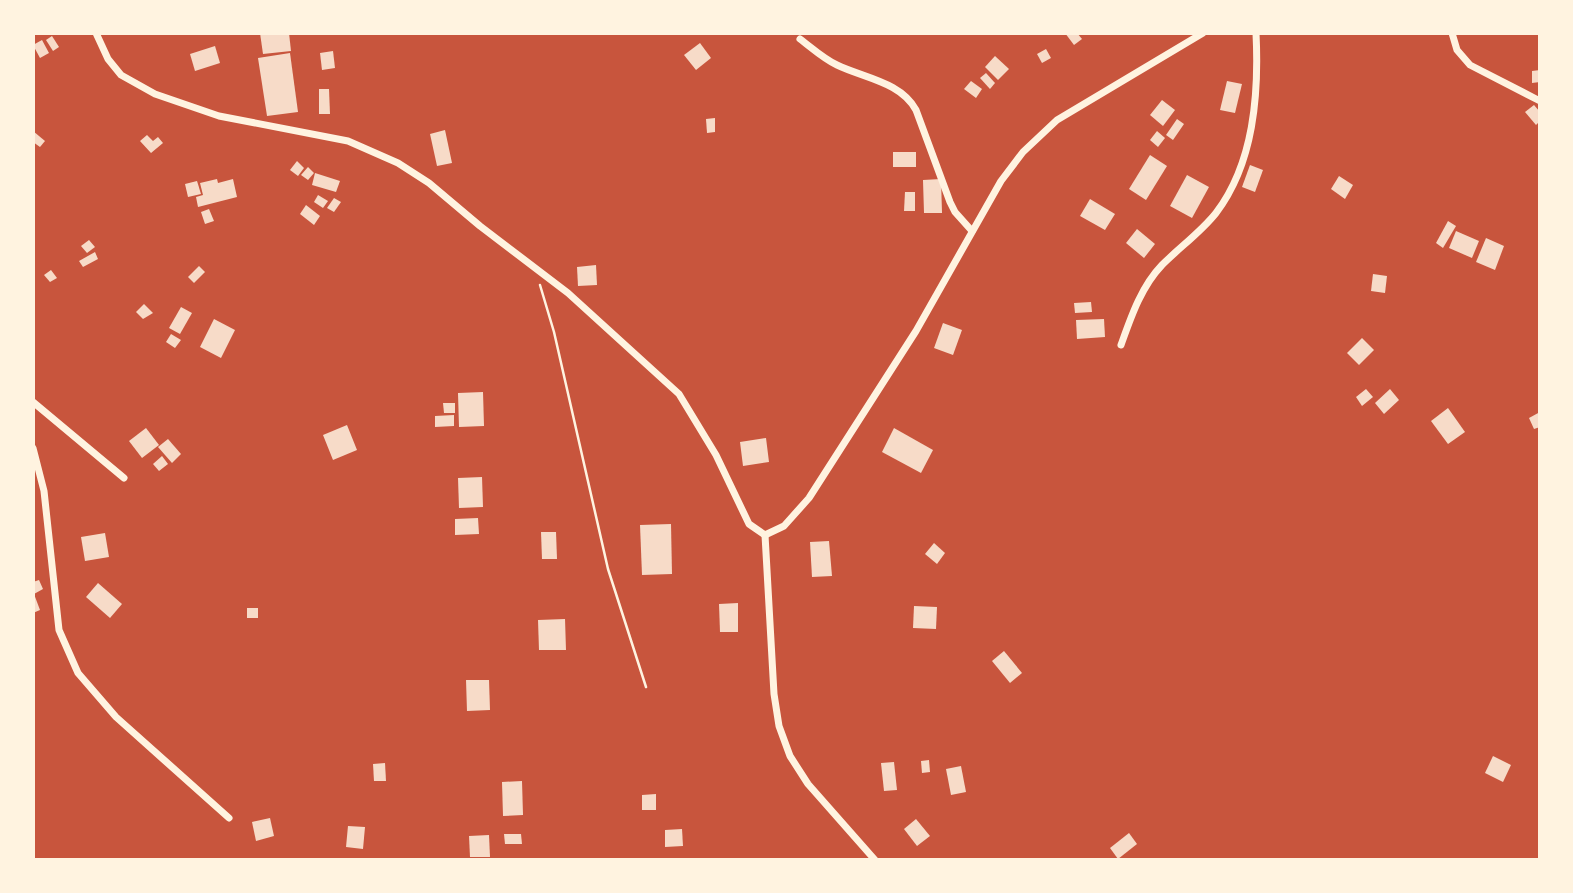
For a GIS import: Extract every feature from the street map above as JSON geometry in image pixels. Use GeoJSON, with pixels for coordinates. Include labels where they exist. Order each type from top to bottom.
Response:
{"type":"FeatureCollection","features":[{"type":"Feature","properties":{"kind":"street"},"geometry":{"type":"LineString","coordinates":[[96,33],[108,59],[121,75],[134,84],[181,104],[219,116],[348,141],[398,163],[429,183],[568,293],[679,394],[716,455],[750,524],[765,535]]}},
{"type":"Feature","properties":{"kind":"street"},"geometry":{"type":"LineString","coordinates":[[765,535],[784,526],[809,498],[916,331],[1001,181],[1023,152],[1057,120],[1203,33]]}},
{"type":"Feature","properties":{"kind":"street"},"geometry":{"type":"LineString","coordinates":[[1121,345],[1140,296],[1161,266],[1216,213],[1231,189],[1243,159],[1255,111],[1256,33]]}},
{"type":"Feature","properties":{"kind":"street"},"geometry":{"type":"LineString","coordinates":[[1452,33],[1457,50],[1470,65],[1540,101]]}},
{"type":"Feature","properties":{"kind":"street"},"geometry":{"type":"LineString","coordinates":[[800,39],[834,64],[888,85],[910,99],[950,202],[972,231]]}},
{"type":"Feature","properties":{"kind":"street"},"geometry":{"type":"LineString","coordinates":[[33,402],[124,478]]}},
{"type":"Feature","properties":{"kind":"street"},"geometry":{"type":"LineString","coordinates":[[33,448],[44,491],[59,630],[78,673],[116,718],[229,818]]}},
{"type":"Feature","properties":{"kind":"street"},"geometry":{"type":"LineString","coordinates":[[765,535],[774,694],[779,726],[790,756],[808,784],[875,860]]}},
{"type":"Feature","properties":{"kind":"path"},"geometry":{"type":"LineString","coordinates":[[533,265],[554,332],[608,569],[646,687]]}},
{"type":"Feature","properties":{"kind":"building"},"geometry":{"type":"Polygon","coordinates":[[[260,33],[289,33],[291,51],[263,54],[260,33]]]}},
{"type":"Feature","properties":{"kind":"building"},"geometry":{"type":"Polygon","coordinates":[[[1065,33],[1077,33],[1082,39],[1074,45],[1065,33]]]}},
{"type":"Feature","properties":{"kind":"building"},"geometry":{"type":"Polygon","coordinates":[[[52,36],[59,47],[53,51],[46,40],[52,36]]]}},
{"type":"Feature","properties":{"kind":"building"},"geometry":{"type":"Polygon","coordinates":[[[42,40],[49,53],[40,58],[33,45],[42,40]]]}},
{"type":"Feature","properties":{"kind":"building"},"geometry":{"type":"Polygon","coordinates":[[[700,43],[711,58],[696,70],[684,55],[700,43]]]}},
{"type":"Feature","properties":{"kind":"building"},"geometry":{"type":"Polygon","coordinates":[[[215,46],[220,63],[195,71],[190,54],[215,46]]]}},
{"type":"Feature","properties":{"kind":"building"},"geometry":{"type":"Polygon","coordinates":[[[1046,49],[1051,58],[1042,63],[1037,54],[1046,49]]]}},
{"type":"Feature","properties":{"kind":"building"},"geometry":{"type":"Polygon","coordinates":[[[333,51],[335,68],[322,70],[320,53],[333,51]]]}},
{"type":"Feature","properties":{"kind":"building"},"geometry":{"type":"Polygon","coordinates":[[[290,53],[298,112],[267,116],[258,58],[290,53]]]}},
{"type":"Feature","properties":{"kind":"building"},"geometry":{"type":"Polygon","coordinates":[[[995,56],[1009,69],[998,80],[985,67],[995,56]]]}},
{"type":"Feature","properties":{"kind":"building"},"geometry":{"type":"Polygon","coordinates":[[[1540,70],[1540,82],[1532,83],[1532,71],[1540,70]]]}},
{"type":"Feature","properties":{"kind":"building"},"geometry":{"type":"Polygon","coordinates":[[[986,73],[995,83],[990,89],[980,78],[986,73]]]}},
{"type":"Feature","properties":{"kind":"building"},"geometry":{"type":"Polygon","coordinates":[[[971,81],[982,89],[976,98],[964,89],[971,81]]]}},
{"type":"Feature","properties":{"kind":"building"},"geometry":{"type":"Polygon","coordinates":[[[1227,81],[1242,84],[1235,113],[1220,110],[1227,81]]]}},
{"type":"Feature","properties":{"kind":"building"},"geometry":{"type":"Polygon","coordinates":[[[319,89],[329,89],[330,114],[319,114],[319,89]]]}},
{"type":"Feature","properties":{"kind":"building"},"geometry":{"type":"Polygon","coordinates":[[[1162,100],[1175,110],[1163,126],[1150,115],[1162,100]]]}},
{"type":"Feature","properties":{"kind":"building"},"geometry":{"type":"Polygon","coordinates":[[[1534,105],[1540,112],[1540,121],[1536,125],[1525,112],[1534,105]]]}},
{"type":"Feature","properties":{"kind":"building"},"geometry":{"type":"Polygon","coordinates":[[[715,118],[715,132],[707,133],[706,119],[715,118]]]}},
{"type":"Feature","properties":{"kind":"building"},"geometry":{"type":"Polygon","coordinates":[[[1177,119],[1184,124],[1173,140],[1166,135],[1177,119]]]}},
{"type":"Feature","properties":{"kind":"building"},"geometry":{"type":"Polygon","coordinates":[[[445,130],[452,163],[437,166],[430,134],[445,130]]]}},
{"type":"Feature","properties":{"kind":"building"},"geometry":{"type":"Polygon","coordinates":[[[33,131],[45,141],[40,147],[33,142],[33,131]]]}},
{"type":"Feature","properties":{"kind":"building"},"geometry":{"type":"Polygon","coordinates":[[[1157,131],[1165,138],[1158,147],[1150,140],[1157,131]]]}},
{"type":"Feature","properties":{"kind":"building"},"geometry":{"type":"Polygon","coordinates":[[[147,135],[153,141],[158,137],[163,143],[151,153],[140,141],[147,135]]]}},
{"type":"Feature","properties":{"kind":"building"},"geometry":{"type":"Polygon","coordinates":[[[893,152],[916,152],[916,167],[893,167],[893,152]]]}},
{"type":"Feature","properties":{"kind":"building"},"geometry":{"type":"Polygon","coordinates":[[[1150,155],[1167,166],[1146,200],[1129,189],[1150,155]]]}},
{"type":"Feature","properties":{"kind":"building"},"geometry":{"type":"Polygon","coordinates":[[[297,161],[304,168],[298,176],[290,170],[297,161]]]}},
{"type":"Feature","properties":{"kind":"building"},"geometry":{"type":"Polygon","coordinates":[[[1250,165],[1263,170],[1255,192],[1242,187],[1250,165]]]}},
{"type":"Feature","properties":{"kind":"building"},"geometry":{"type":"Polygon","coordinates":[[[308,167],[314,173],[308,180],[301,175],[308,167]]]}},
{"type":"Feature","properties":{"kind":"building"},"geometry":{"type":"Polygon","coordinates":[[[315,173],[340,181],[336,192],[312,185],[315,173]]]}},
{"type":"Feature","properties":{"kind":"building"},"geometry":{"type":"Polygon","coordinates":[[[1187,175],[1209,187],[1192,218],[1170,206],[1187,175]]]}},
{"type":"Feature","properties":{"kind":"building"},"geometry":{"type":"Polygon","coordinates":[[[1339,176],[1353,185],[1345,199],[1331,189],[1339,176]]]}},
{"type":"Feature","properties":{"kind":"building"},"geometry":{"type":"Polygon","coordinates":[[[217,179],[218,183],[233,179],[237,197],[198,207],[196,197],[203,195],[200,183],[217,179]]]}},
{"type":"Feature","properties":{"kind":"building"},"geometry":{"type":"Polygon","coordinates":[[[941,179],[942,213],[924,213],[923,180],[941,179]]]}},
{"type":"Feature","properties":{"kind":"building"},"geometry":{"type":"Polygon","coordinates":[[[197,181],[201,194],[188,197],[185,184],[197,181]]]}},
{"type":"Feature","properties":{"kind":"building"},"geometry":{"type":"Polygon","coordinates":[[[905,192],[915,192],[915,211],[904,211],[905,192]]]}},
{"type":"Feature","properties":{"kind":"building"},"geometry":{"type":"Polygon","coordinates":[[[318,195],[328,201],[323,208],[314,202],[318,195]]]}},
{"type":"Feature","properties":{"kind":"building"},"geometry":{"type":"Polygon","coordinates":[[[334,198],[341,202],[334,212],[327,208],[334,198]]]}},
{"type":"Feature","properties":{"kind":"building"},"geometry":{"type":"Polygon","coordinates":[[[1090,199],[1115,214],[1105,230],[1080,216],[1090,199]]]}},
{"type":"Feature","properties":{"kind":"building"},"geometry":{"type":"Polygon","coordinates":[[[306,205],[320,216],[314,225],[300,214],[306,205]]]}},
{"type":"Feature","properties":{"kind":"building"},"geometry":{"type":"Polygon","coordinates":[[[209,209],[214,221],[205,224],[201,212],[209,209]]]}},
{"type":"Feature","properties":{"kind":"building"},"geometry":{"type":"Polygon","coordinates":[[[1448,221],[1456,226],[1443,248],[1436,243],[1448,221]]]}},
{"type":"Feature","properties":{"kind":"building"},"geometry":{"type":"Polygon","coordinates":[[[1137,229],[1155,244],[1144,258],[1126,243],[1137,229]]]}},
{"type":"Feature","properties":{"kind":"building"},"geometry":{"type":"Polygon","coordinates":[[[1456,231],[1479,241],[1472,258],[1449,248],[1456,231]]]}},
{"type":"Feature","properties":{"kind":"building"},"geometry":{"type":"Polygon","coordinates":[[[1486,238],[1504,246],[1495,270],[1476,262],[1486,238]]]}},
{"type":"Feature","properties":{"kind":"building"},"geometry":{"type":"Polygon","coordinates":[[[89,240],[95,247],[87,253],[81,246],[89,240]]]}},
{"type":"Feature","properties":{"kind":"building"},"geometry":{"type":"Polygon","coordinates":[[[95,252],[98,259],[83,267],[79,261],[95,252]]]}},
{"type":"Feature","properties":{"kind":"building"},"geometry":{"type":"Polygon","coordinates":[[[596,265],[597,285],[578,286],[577,267],[596,265]]]}},
{"type":"Feature","properties":{"kind":"building"},"geometry":{"type":"Polygon","coordinates":[[[199,266],[205,272],[194,283],[188,277],[199,266]]]}},
{"type":"Feature","properties":{"kind":"building"},"geometry":{"type":"Polygon","coordinates":[[[51,270],[57,278],[50,282],[44,275],[51,270]]]}},
{"type":"Feature","properties":{"kind":"building"},"geometry":{"type":"Polygon","coordinates":[[[1373,274],[1387,276],[1385,293],[1371,291],[1373,274]]]}},
{"type":"Feature","properties":{"kind":"building"},"geometry":{"type":"Polygon","coordinates":[[[1091,302],[1092,312],[1075,313],[1074,303],[1091,302]]]}},
{"type":"Feature","properties":{"kind":"building"},"geometry":{"type":"Polygon","coordinates":[[[144,304],[153,313],[143,319],[136,312],[144,304]]]}},
{"type":"Feature","properties":{"kind":"building"},"geometry":{"type":"Polygon","coordinates":[[[181,307],[192,313],[180,334],[169,328],[181,307]]]}},
{"type":"Feature","properties":{"kind":"building"},"geometry":{"type":"Polygon","coordinates":[[[214,319],[235,330],[221,358],[200,347],[214,319]]]}},
{"type":"Feature","properties":{"kind":"building"},"geometry":{"type":"Polygon","coordinates":[[[1104,319],[1105,337],[1077,339],[1076,320],[1104,319]]]}},
{"type":"Feature","properties":{"kind":"building"},"geometry":{"type":"Polygon","coordinates":[[[943,323],[962,330],[953,355],[934,348],[943,323]]]}},
{"type":"Feature","properties":{"kind":"building"},"geometry":{"type":"Polygon","coordinates":[[[171,334],[181,340],[175,348],[166,342],[171,334]]]}},
{"type":"Feature","properties":{"kind":"building"},"geometry":{"type":"Polygon","coordinates":[[[1362,338],[1374,350],[1359,365],[1347,353],[1362,338]]]}},
{"type":"Feature","properties":{"kind":"building"},"geometry":{"type":"Polygon","coordinates":[[[1366,389],[1373,397],[1362,406],[1356,397],[1366,389]]]}},
{"type":"Feature","properties":{"kind":"building"},"geometry":{"type":"Polygon","coordinates":[[[1390,389],[1399,400],[1384,414],[1375,403],[1390,389]]]}},
{"type":"Feature","properties":{"kind":"building"},"geometry":{"type":"Polygon","coordinates":[[[483,392],[484,426],[459,427],[458,393],[483,392]]]}},
{"type":"Feature","properties":{"kind":"building"},"geometry":{"type":"Polygon","coordinates":[[[443,403],[455,403],[455,413],[444,413],[443,403]]]}},
{"type":"Feature","properties":{"kind":"building"},"geometry":{"type":"Polygon","coordinates":[[[1448,408],[1465,432],[1448,444],[1431,421],[1448,408]]]}},
{"type":"Feature","properties":{"kind":"building"},"geometry":{"type":"Polygon","coordinates":[[[1540,412],[1540,427],[1534,429],[1529,418],[1540,412]]]}},
{"type":"Feature","properties":{"kind":"building"},"geometry":{"type":"Polygon","coordinates":[[[454,415],[454,426],[435,427],[435,416],[454,415]]]}},
{"type":"Feature","properties":{"kind":"building"},"geometry":{"type":"Polygon","coordinates":[[[347,425],[357,450],[333,460],[323,435],[347,425]]]}},
{"type":"Feature","properties":{"kind":"building"},"geometry":{"type":"Polygon","coordinates":[[[146,428],[159,445],[142,458],[129,441],[146,428]]]}},
{"type":"Feature","properties":{"kind":"building"},"geometry":{"type":"Polygon","coordinates":[[[894,428],[933,450],[921,473],[882,452],[894,428]]]}},
{"type":"Feature","properties":{"kind":"building"},"geometry":{"type":"Polygon","coordinates":[[[766,438],[769,462],[743,466],[740,442],[766,438]]]}},
{"type":"Feature","properties":{"kind":"building"},"geometry":{"type":"Polygon","coordinates":[[[168,439],[181,454],[172,463],[158,447],[168,439]]]}},
{"type":"Feature","properties":{"kind":"building"},"geometry":{"type":"Polygon","coordinates":[[[162,456],[168,464],[159,471],[153,464],[162,456]]]}},
{"type":"Feature","properties":{"kind":"building"},"geometry":{"type":"Polygon","coordinates":[[[482,477],[483,507],[459,508],[458,478],[482,477]]]}},
{"type":"Feature","properties":{"kind":"building"},"geometry":{"type":"Polygon","coordinates":[[[478,518],[479,534],[455,535],[455,519],[478,518]]]}},
{"type":"Feature","properties":{"kind":"building"},"geometry":{"type":"Polygon","coordinates":[[[671,524],[672,574],[642,575],[640,525],[671,524]]]}},
{"type":"Feature","properties":{"kind":"building"},"geometry":{"type":"Polygon","coordinates":[[[541,532],[556,532],[557,559],[542,559],[541,532]]]}},
{"type":"Feature","properties":{"kind":"building"},"geometry":{"type":"Polygon","coordinates":[[[105,533],[109,557],[85,561],[81,537],[105,533]]]}},
{"type":"Feature","properties":{"kind":"building"},"geometry":{"type":"Polygon","coordinates":[[[829,541],[832,576],[812,577],[810,542],[829,541]]]}},
{"type":"Feature","properties":{"kind":"building"},"geometry":{"type":"Polygon","coordinates":[[[934,543],[945,553],[937,564],[925,554],[934,543]]]}},
{"type":"Feature","properties":{"kind":"building"},"geometry":{"type":"Polygon","coordinates":[[[39,580],[43,589],[34,594],[40,610],[33,613],[33,582],[39,580]]]}},
{"type":"Feature","properties":{"kind":"building"},"geometry":{"type":"Polygon","coordinates":[[[98,583],[122,604],[110,618],[86,597],[98,583]]]}},
{"type":"Feature","properties":{"kind":"building"},"geometry":{"type":"Polygon","coordinates":[[[738,603],[738,632],[720,632],[719,604],[738,603]]]}},
{"type":"Feature","properties":{"kind":"building"},"geometry":{"type":"Polygon","coordinates":[[[914,606],[937,607],[936,629],[913,628],[914,606]]]}},
{"type":"Feature","properties":{"kind":"building"},"geometry":{"type":"Polygon","coordinates":[[[247,608],[258,608],[258,618],[247,618],[247,608]]]}},
{"type":"Feature","properties":{"kind":"building"},"geometry":{"type":"Polygon","coordinates":[[[565,619],[566,650],[539,650],[538,620],[565,619]]]}},
{"type":"Feature","properties":{"kind":"building"},"geometry":{"type":"Polygon","coordinates":[[[1004,651],[1022,673],[1010,683],[992,661],[1004,651]]]}},
{"type":"Feature","properties":{"kind":"building"},"geometry":{"type":"Polygon","coordinates":[[[466,680],[489,680],[490,710],[467,711],[466,680]]]}},
{"type":"Feature","properties":{"kind":"building"},"geometry":{"type":"Polygon","coordinates":[[[1493,756],[1511,765],[1503,782],[1485,773],[1493,756]]]}},
{"type":"Feature","properties":{"kind":"building"},"geometry":{"type":"Polygon","coordinates":[[[929,760],[930,772],[922,773],[921,761],[929,760]]]}},
{"type":"Feature","properties":{"kind":"building"},"geometry":{"type":"Polygon","coordinates":[[[894,762],[897,790],[884,791],[881,763],[894,762]]]}},
{"type":"Feature","properties":{"kind":"building"},"geometry":{"type":"Polygon","coordinates":[[[385,763],[386,781],[374,781],[373,764],[385,763]]]}},
{"type":"Feature","properties":{"kind":"building"},"geometry":{"type":"Polygon","coordinates":[[[961,766],[966,792],[951,795],[946,769],[961,766]]]}},
{"type":"Feature","properties":{"kind":"building"},"geometry":{"type":"Polygon","coordinates":[[[522,781],[523,815],[503,816],[502,782],[522,781]]]}},
{"type":"Feature","properties":{"kind":"building"},"geometry":{"type":"Polygon","coordinates":[[[656,794],[656,810],[642,810],[642,795],[656,794]]]}},
{"type":"Feature","properties":{"kind":"building"},"geometry":{"type":"Polygon","coordinates":[[[270,818],[274,836],[256,841],[252,822],[270,818]]]}},
{"type":"Feature","properties":{"kind":"building"},"geometry":{"type":"Polygon","coordinates":[[[916,819],[930,836],[917,846],[904,829],[916,819]]]}},
{"type":"Feature","properties":{"kind":"building"},"geometry":{"type":"Polygon","coordinates":[[[348,826],[365,827],[363,849],[346,847],[348,826]]]}},
{"type":"Feature","properties":{"kind":"building"},"geometry":{"type":"Polygon","coordinates":[[[682,829],[683,846],[665,847],[665,830],[682,829]]]}},
{"type":"Feature","properties":{"kind":"building"},"geometry":{"type":"Polygon","coordinates":[[[1129,833],[1137,844],[1118,859],[1110,848],[1129,833]]]}},
{"type":"Feature","properties":{"kind":"building"},"geometry":{"type":"Polygon","coordinates":[[[504,834],[521,834],[522,844],[505,844],[504,834]]]}},
{"type":"Feature","properties":{"kind":"building"},"geometry":{"type":"Polygon","coordinates":[[[489,835],[490,857],[470,857],[469,836],[489,835]]]}}]}
